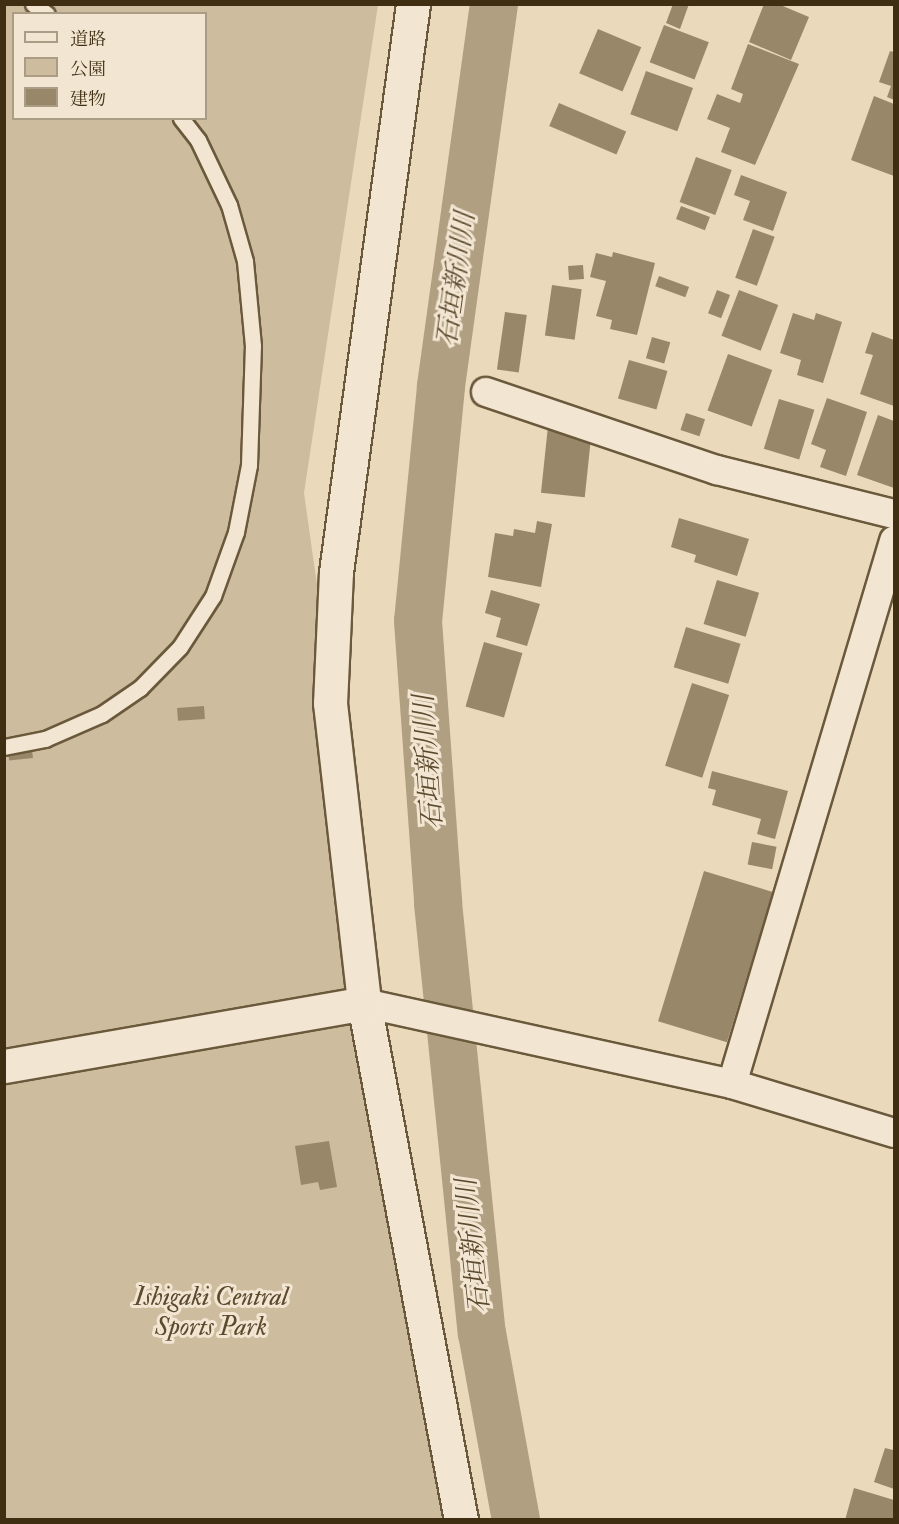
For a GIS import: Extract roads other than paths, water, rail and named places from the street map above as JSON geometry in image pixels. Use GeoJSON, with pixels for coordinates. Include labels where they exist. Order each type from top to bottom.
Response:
{"type":"FeatureCollection","features":[{"type":"Feature","properties":{"kind":"street"},"geometry":{"type":"LineString","coordinates":[[413,4],[334,596],[330,703],[364,1003],[462,1520]]}},
{"type":"Feature","properties":{"kind":"street"},"geometry":{"type":"LineString","coordinates":[[486,392],[717,470],[894,514]]}},
{"type":"Feature","properties":{"kind":"street"},"geometry":{"type":"LineString","coordinates":[[732,1084],[894,542]]}},
{"type":"Feature","properties":{"kind":"street"},"geometry":{"type":"LineString","coordinates":[[4,1066],[364,1003],[732,1084],[894,1133]]}},
{"type":"Feature","properties":{"kind":"lane"},"geometry":{"type":"LineString","coordinates":[[4,747],[45,739],[102,714],[140,688],[180,647],[213,596],[236,532],[249,465],[252,370],[245,261],[229,205],[198,140],[183,120]]}},
{"type":"Feature","properties":{"kind":"waterway","name":"石垣新川川"},"geometry":{"type":"LineString","coordinates":[[494,4],[441,387],[418,621],[438,903],[482,1333],[516,1520]]}},
{"type":"Feature","properties":{"kind":"park label","name":"Ishigaki Central Sports Park"},"geometry":{"type":"Point","coordinates":[211,1313]}}]}
